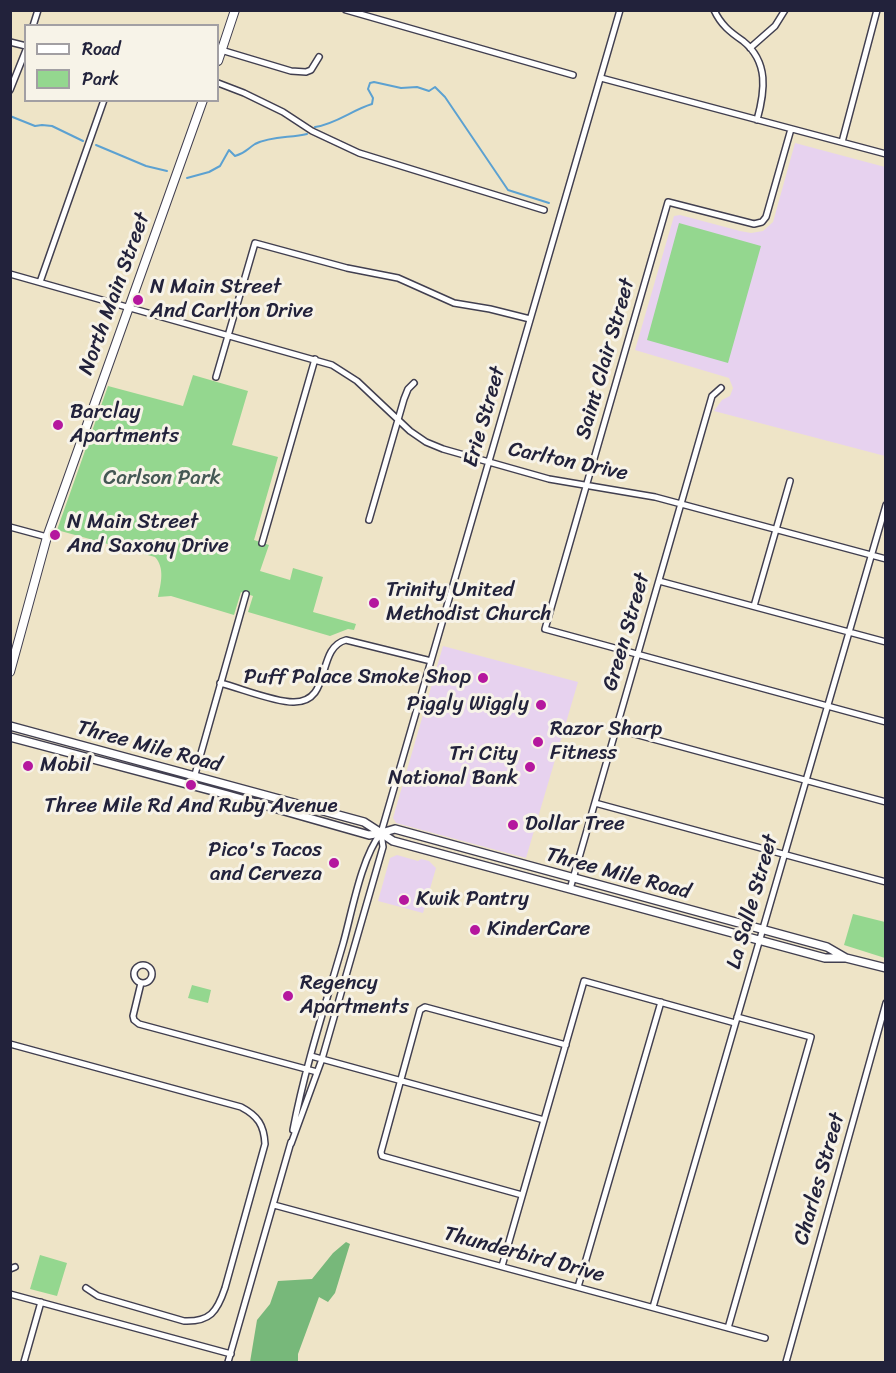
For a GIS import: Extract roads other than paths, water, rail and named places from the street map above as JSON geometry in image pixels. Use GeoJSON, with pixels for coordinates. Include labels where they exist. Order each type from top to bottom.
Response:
{"type":"FeatureCollection","features":[{"type":"Feature","properties":{"kind":"main road"},"geometry":{"type":"LineString","coordinates":[[219,57],[235,10]]}},
{"type":"Feature","properties":{"kind":"main road","name":"North Main Street"},"geometry":{"type":"LineString","coordinates":[[10,672],[47,537],[203,102]]}},
{"type":"Feature","properties":{"kind":"street"},"geometry":{"type":"LineString","coordinates":[[346,10],[573,75]]}},
{"type":"Feature","properties":{"kind":"street","name":"Erie Street"},"geometry":{"type":"LineString","coordinates":[[291,1144],[317,1072],[351,956],[382,848],[381,833],[620,10]]}},
{"type":"Feature","properties":{"kind":"street"},"geometry":{"type":"LineString","coordinates":[[714,10],[722,25],[750,48],[759,62],[764,76],[764,91],[757,120]]}},
{"type":"Feature","properties":{"kind":"street"},"geometry":{"type":"LineString","coordinates":[[750,48],[775,26],[785,10]]}},
{"type":"Feature","properties":{"kind":"street"},"geometry":{"type":"LineString","coordinates":[[842,142],[877,10]]}},
{"type":"Feature","properties":{"kind":"street"},"geometry":{"type":"LineString","coordinates":[[221,50],[298,72],[311,70],[319,57]]}},
{"type":"Feature","properties":{"kind":"street"},"geometry":{"type":"LineString","coordinates":[[10,90],[24,53]]}},
{"type":"Feature","properties":{"kind":"street"},"geometry":{"type":"LineString","coordinates":[[601,78],[885,154]]}},
{"type":"Feature","properties":{"kind":"street"},"geometry":{"type":"LineString","coordinates":[[219,83],[244,93],[282,112],[312,131],[359,153],[544,210]]}},
{"type":"Feature","properties":{"kind":"street"},"geometry":{"type":"LineString","coordinates":[[40,282],[103,102]]}},
{"type":"Feature","properties":{"kind":"street","name":"Saint Clair Street"},"geometry":{"type":"LineString","coordinates":[[638,654],[544,629],[668,202],[754,224],[762,222],[766,217],[790,129]]}},
{"type":"Feature","properties":{"kind":"street"},"geometry":{"type":"LineString","coordinates":[[216,377],[255,243],[347,268],[398,278],[454,303],[530,319]]}},
{"type":"Feature","properties":{"kind":"street","name":"Carlton Drive"},"geometry":{"type":"LineString","coordinates":[[10,274],[332,365],[349,375],[418,437],[434,446],[549,479],[637,493],[885,559]]}},
{"type":"Feature","properties":{"kind":"street"},"geometry":{"type":"LineString","coordinates":[[262,543],[315,359]]}},
{"type":"Feature","properties":{"kind":"street"},"geometry":{"type":"LineString","coordinates":[[369,520],[398,419],[408,389],[414,383]]}},
{"type":"Feature","properties":{"kind":"street","name":"Green Street"},"geometry":{"type":"LineString","coordinates":[[570,889],[712,396],[721,388]]}},
{"type":"Feature","properties":{"kind":"street"},"geometry":{"type":"LineString","coordinates":[[754,606],[790,481]]}},
{"type":"Feature","properties":{"kind":"street","name":"La Salle Street"},"geometry":{"type":"LineString","coordinates":[[653,1307],[885,505]]}},
{"type":"Feature","properties":{"kind":"street"},"geometry":{"type":"LineString","coordinates":[[10,527],[47,537]]}},
{"type":"Feature","properties":{"kind":"street"},"geometry":{"type":"LineString","coordinates":[[659,581],[885,642]]}},
{"type":"Feature","properties":{"kind":"street"},"geometry":{"type":"LineString","coordinates":[[192,785],[246,594]]}},
{"type":"Feature","properties":{"kind":"street"},"geometry":{"type":"LineString","coordinates":[[220,682],[285,701],[303,701],[314,694],[318,688],[333,648],[346,640],[431,661]]}},
{"type":"Feature","properties":{"kind":"street"},"geometry":{"type":"LineString","coordinates":[[638,654],[885,722]]}},
{"type":"Feature","properties":{"kind":"street","name":"Three Mile Road"},"geometry":{"type":"LineString","coordinates":[[10,726],[364,822],[393,841],[825,958],[846,958],[885,968]]}},
{"type":"Feature","properties":{"kind":"street"},"geometry":{"type":"LineString","coordinates":[[616,729],[885,802]]}},
{"type":"Feature","properties":{"kind":"street","name":"Three Mile Road"},"geometry":{"type":"LineString","coordinates":[[10,737],[369,835],[395,829],[827,947],[846,958]]}},
{"type":"Feature","properties":{"kind":"street"},"geometry":{"type":"LineString","coordinates":[[595,803],[885,882]]}},
{"type":"Feature","properties":{"kind":"street","name":"Erie Street"},"geometry":{"type":"LineString","coordinates":[[228,1362],[291,1144],[307,1069],[355,900],[371,845],[381,833]]}},
{"type":"Feature","properties":{"kind":"street"},"geometry":{"type":"LineString","coordinates":[[355,900],[366,904]]}},
{"type":"Feature","properties":{"kind":"street"},"geometry":{"type":"LineString","coordinates":[[340,953],[351,956]]}},
{"type":"Feature","properties":{"kind":"street"},"geometry":{"type":"LineString","coordinates":[[502,1266],[584,981],[661,1002],[811,1037],[728,1328]]}},
{"type":"Feature","properties":{"kind":"street"},"geometry":{"type":"LineString","coordinates":[[141,983],[133,1016],[139,1024],[317,1072]]}},
{"type":"Feature","properties":{"kind":"street"},"geometry":{"type":"LineString","coordinates":[[578,1287],[661,1002]]}},
{"type":"Feature","properties":{"kind":"street","name":"Charles Street"},"geometry":{"type":"LineString","coordinates":[[786,1362],[885,1003]]}},
{"type":"Feature","properties":{"kind":"street"},"geometry":{"type":"LineString","coordinates":[[522,1195],[384,1158],[381,1153],[420,1010],[425,1007],[566,1045]]}},
{"type":"Feature","properties":{"kind":"street"},"geometry":{"type":"LineString","coordinates":[[10,1044],[241,1107],[253,1113],[262,1124],[265,1144],[225,1288],[219,1304],[211,1315],[196,1322],[183,1321],[98,1296],[86,1288]]}},
{"type":"Feature","properties":{"kind":"street"},"geometry":{"type":"LineString","coordinates":[[311,1056],[544,1120]]}},
{"type":"Feature","properties":{"kind":"street","name":"Thunderbird Drive"},"geometry":{"type":"LineString","coordinates":[[274,1205],[765,1338]]}},
{"type":"Feature","properties":{"kind":"street"},"geometry":{"type":"LineString","coordinates":[[10,1294],[231,1354]]}},
{"type":"Feature","properties":{"kind":"street"},"geometry":{"type":"LineString","coordinates":[[24,1362],[41,1302]]}},
{"type":"Feature","properties":{"kind":"waterway"},"geometry":{"type":"LineString","coordinates":[[315,127],[330,123],[372,104],[373,98],[368,89],[370,83],[401,88],[417,87],[429,91],[435,87],[445,97],[508,190],[549,203]]}},
{"type":"Feature","properties":{"kind":"waterway"},"geometry":{"type":"LineString","coordinates":[[10,116],[35,126],[52,126],[83,141]]}},
{"type":"Feature","properties":{"kind":"waterway"},"geometry":{"type":"LineString","coordinates":[[187,178],[209,172],[220,166],[229,150],[235,156],[261,141],[307,134]]}},
{"type":"Feature","properties":{"kind":"waterway"},"geometry":{"type":"LineString","coordinates":[[96,145],[146,166],[167,171]]}},
{"type":"Feature","properties":{"kind":"place","name":"N Main Street And Carlton Drive"},"geometry":{"type":"Point","coordinates":[138,300]}},
{"type":"Feature","properties":{"kind":"place","name":"Barclay Apartments"},"geometry":{"type":"Point","coordinates":[58,425]}},
{"type":"Feature","properties":{"kind":"place","name":"N Main Street And Saxony Drive"},"geometry":{"type":"Point","coordinates":[55,535]}},
{"type":"Feature","properties":{"kind":"place","name":"Trinity United Methodist Church"},"geometry":{"type":"Point","coordinates":[374,603]}},
{"type":"Feature","properties":{"kind":"place","name":"Puff Palace Smoke Shop"},"geometry":{"type":"Point","coordinates":[483,678]}},
{"type":"Feature","properties":{"kind":"place","name":"Piggly Wiggly"},"geometry":{"type":"Point","coordinates":[541,705]}},
{"type":"Feature","properties":{"kind":"place","name":"Razor Sharp Fitness"},"geometry":{"type":"Point","coordinates":[538,742]}},
{"type":"Feature","properties":{"kind":"place","name":"Mobil"},"geometry":{"type":"Point","coordinates":[28,766]}},
{"type":"Feature","properties":{"kind":"place","name":"Tri City National Bank"},"geometry":{"type":"Point","coordinates":[530,767]}},
{"type":"Feature","properties":{"kind":"place","name":"Three Mile Rd And Ruby Avenue"},"geometry":{"type":"Point","coordinates":[191,785]}},
{"type":"Feature","properties":{"kind":"place","name":"Dollar Tree"},"geometry":{"type":"Point","coordinates":[513,825]}},
{"type":"Feature","properties":{"kind":"place","name":"Pico's Tacos and Cerveza"},"geometry":{"type":"Point","coordinates":[334,863]}},
{"type":"Feature","properties":{"kind":"place","name":"Kwik Pantry"},"geometry":{"type":"Point","coordinates":[404,900]}},
{"type":"Feature","properties":{"kind":"place","name":"KinderCare"},"geometry":{"type":"Point","coordinates":[475,930]}},
{"type":"Feature","properties":{"kind":"place","name":"Regency Apartments"},"geometry":{"type":"Point","coordinates":[288,996]}},
{"type":"Feature","properties":{"kind":"park label","name":"Carlson Park"},"geometry":{"type":"Point","coordinates":[162,479]}}]}
